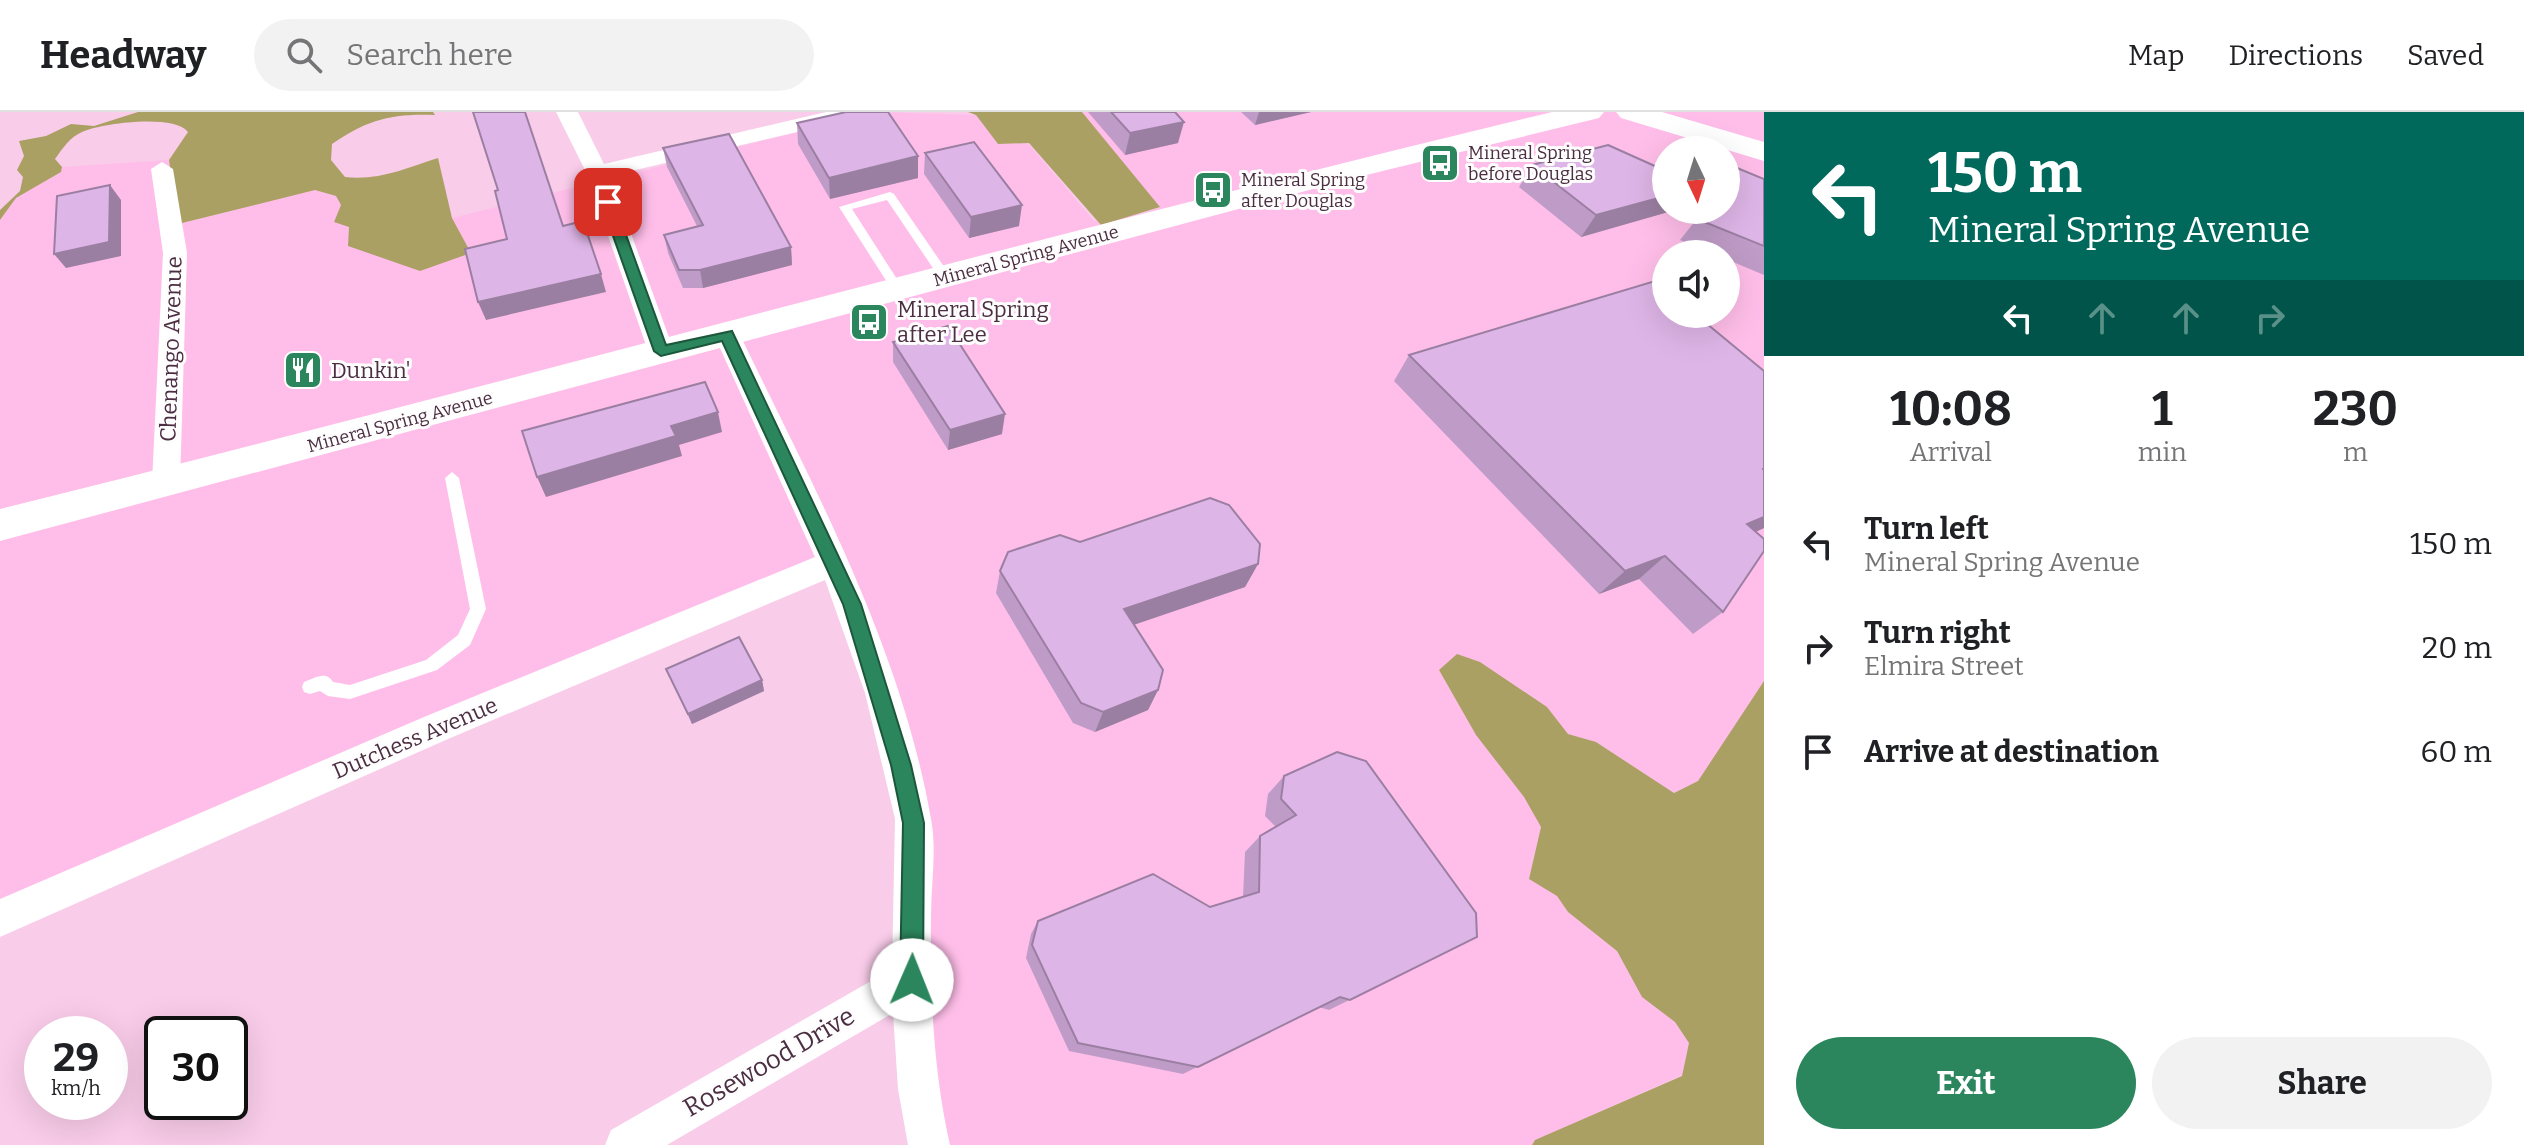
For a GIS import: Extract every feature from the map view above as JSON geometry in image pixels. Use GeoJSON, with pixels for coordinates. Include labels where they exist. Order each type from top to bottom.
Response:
{"type":"FeatureCollection","features":[{"type":"Feature","properties":{"kind":"main road","name":"Mineral Spring Avenue"},"geometry":{"type":"LineString","coordinates":[[0,525],[1360,167],[1589,112]]}},
{"type":"Feature","properties":{"kind":"main road"},"geometry":{"type":"LineString","coordinates":[[1631,112],[1764,152]]}},
{"type":"Feature","properties":{"kind":"street"},"geometry":{"type":"LineString","coordinates":[[567,112],[597,172],[661,351]]}},
{"type":"Feature","properties":{"kind":"street"},"geometry":{"type":"LineString","coordinates":[[597,172],[853,112]]}},
{"type":"Feature","properties":{"kind":"street","name":"Chenango Avenue"},"geometry":{"type":"LineString","coordinates":[[162,169],[175,253],[166,483]]}},
{"type":"Feature","properties":{"kind":"street"},"geometry":{"type":"LineString","coordinates":[[727,335],[857,618],[901,765],[914,823],[912,980],[915,1057],[929,1145]]}},
{"type":"Feature","properties":{"kind":"street","name":"Dutchess Avenue"},"geometry":{"type":"LineString","coordinates":[[0,918],[436,728],[833,563]]}},
{"type":"Feature","properties":{"kind":"street","name":"Rosewood Drive"},"geometry":{"type":"LineString","coordinates":[[626,1145],[912,980]]}},
{"type":"Feature","properties":{"kind":"lane"},"geometry":{"type":"LineString","coordinates":[[898,290],[845,207],[890,196],[945,277]]}},
{"type":"Feature","properties":{"kind":"lane"},"geometry":{"type":"LineString","coordinates":[[310,687],[324,682],[328,689],[350,692],[431,665],[464,640],[478,609],[452,478]]}},
{"type":"Feature","properties":{"kind":"shaded area"},"geometry":{"type":"Polygon","coordinates":[[[138,112],[433,112],[435,115],[393,117],[357,129],[332,144],[331,160],[345,177],[357,178],[392,173],[438,158],[452,218],[471,253],[420,271],[348,246],[349,227],[334,222],[341,205],[336,196],[315,190],[178,224],[169,160],[188,132],[180,126],[154,122],[105,126],[78,134],[55,159],[62,167],[61,172],[16,198],[0,220],[0,210],[20,191],[23,177],[17,170],[24,156],[19,141],[46,136],[71,124],[94,126],[138,112]]]}},
{"type":"Feature","properties":{"kind":"shaded area"},"geometry":{"type":"Polygon","coordinates":[[[879,112],[976,115],[998,144],[1028,143],[1094,221],[1145,213],[1159,207],[1082,112],[1764,112],[1764,681],[1698,781],[1674,793],[1596,742],[1568,734],[1546,707],[1439,670],[1476,735],[1524,797],[1541,827],[1529,879],[1557,896],[1568,912],[1617,951],[1642,997],[1675,1022],[1689,1043],[1682,1075],[1536,1140],[1532,1145],[942,1145],[919,904],[844,571],[0,901],[0,220],[16,198],[61,172],[62,167],[169,160],[178,224],[315,190],[336,196],[341,205],[471,253],[452,218],[879,112]]]}},
{"type":"Feature","properties":{"kind":"shaded area"},"geometry":{"type":"Polygon","coordinates":[[[968,112],[1082,112],[1160,207],[1101,225],[1029,143],[998,144],[976,115],[968,112]]]}},
{"type":"Feature","properties":{"kind":"shaded area"},"geometry":{"type":"Polygon","coordinates":[[[1457,654],[1480,662],[1547,707],[1568,734],[1596,742],[1674,793],[1698,781],[1764,681],[1764,1145],[1532,1145],[1535,1140],[1682,1076],[1689,1043],[1675,1022],[1642,997],[1617,951],[1568,912],[1557,896],[1529,879],[1541,827],[1524,797],[1476,735],[1439,670],[1457,654]]]}},
{"type":"Feature","properties":{"kind":"building"},"geometry":{"type":"Polygon","coordinates":[[[473,112],[525,112],[563,226],[583,221],[601,274],[478,302],[465,249],[507,239],[495,191],[498,190],[473,112]]]}},
{"type":"Feature","properties":{"kind":"building"},"geometry":{"type":"Polygon","coordinates":[[[846,112],[888,112],[918,156],[829,178],[797,123],[846,112]]]}},
{"type":"Feature","properties":{"kind":"building"},"geometry":{"type":"Polygon","coordinates":[[[1111,112],[1175,112],[1184,122],[1130,133],[1111,112]]]}},
{"type":"Feature","properties":{"kind":"building"},"geometry":{"type":"Polygon","coordinates":[[[729,134],[791,247],[700,270],[679,270],[664,235],[703,225],[663,148],[729,134]]]}},
{"type":"Feature","properties":{"kind":"building"},"geometry":{"type":"Polygon","coordinates":[[[974,142],[1022,205],[971,217],[925,153],[974,142]]]}},
{"type":"Feature","properties":{"kind":"building"},"geometry":{"type":"Polygon","coordinates":[[[1608,145],[1652,165],[1652,200],[1596,215],[1532,165],[1608,145]]]}},
{"type":"Feature","properties":{"kind":"building"},"geometry":{"type":"Polygon","coordinates":[[[1740,169],[1764,179],[1764,246],[1709,224],[1740,224],[1740,169]]]}},
{"type":"Feature","properties":{"kind":"building"},"geometry":{"type":"Polygon","coordinates":[[[110,185],[109,242],[54,254],[57,196],[110,185]]]}},
{"type":"Feature","properties":{"kind":"building"},"geometry":{"type":"Polygon","coordinates":[[[1652,282],[1652,328],[1712,328],[1764,371],[1764,517],[1747,524],[1764,539],[1764,551],[1723,612],[1665,556],[1625,571],[1409,355],[1652,282]]]}},
{"type":"Feature","properties":{"kind":"building"},"geometry":{"type":"Polygon","coordinates":[[[948,326],[1005,414],[950,430],[893,342],[948,326]]]}},
{"type":"Feature","properties":{"kind":"building"},"geometry":{"type":"Polygon","coordinates":[[[705,382],[718,412],[671,426],[676,436],[537,477],[522,431],[705,382]]]}},
{"type":"Feature","properties":{"kind":"building"},"geometry":{"type":"Polygon","coordinates":[[[1210,498],[1229,505],[1260,544],[1258,564],[1124,609],[1163,670],[1158,690],[1103,712],[1081,703],[1000,571],[1008,552],[1060,535],[1080,542],[1210,498]]]}},
{"type":"Feature","properties":{"kind":"building"},"geometry":{"type":"Polygon","coordinates":[[[739,637],[762,680],[688,714],[666,669],[739,637]]]}},
{"type":"Feature","properties":{"kind":"building"},"geometry":{"type":"Polygon","coordinates":[[[1337,752],[1366,761],[1476,913],[1477,937],[1350,1000],[1340,997],[1198,1067],[1078,1043],[1032,945],[1038,921],[1153,874],[1210,907],[1259,892],[1260,836],[1296,815],[1281,799],[1284,776],[1337,752]]]}},
{"type":"Feature","properties":{"kind":"place","name":"Mineral Spring before Douglas"},"geometry":{"type":"Point","coordinates":[1440,163]}},
{"type":"Feature","properties":{"kind":"place","name":"Mineral Spring after Douglas"},"geometry":{"type":"Point","coordinates":[1213,190]}},
{"type":"Feature","properties":{"kind":"place","name":"Mineral Spring after Lee"},"geometry":{"type":"Point","coordinates":[869,322]}},
{"type":"Feature","properties":{"kind":"place","name":"Dunkin'"},"geometry":{"type":"Point","coordinates":[303,370]}},
{"type":"Feature","properties":{"kind":"route"},"geometry":{"type":"LineString","coordinates":[[608,202],[661,351],[727,335],[852,604],[901,765],[914,823],[912,980]]}}]}
